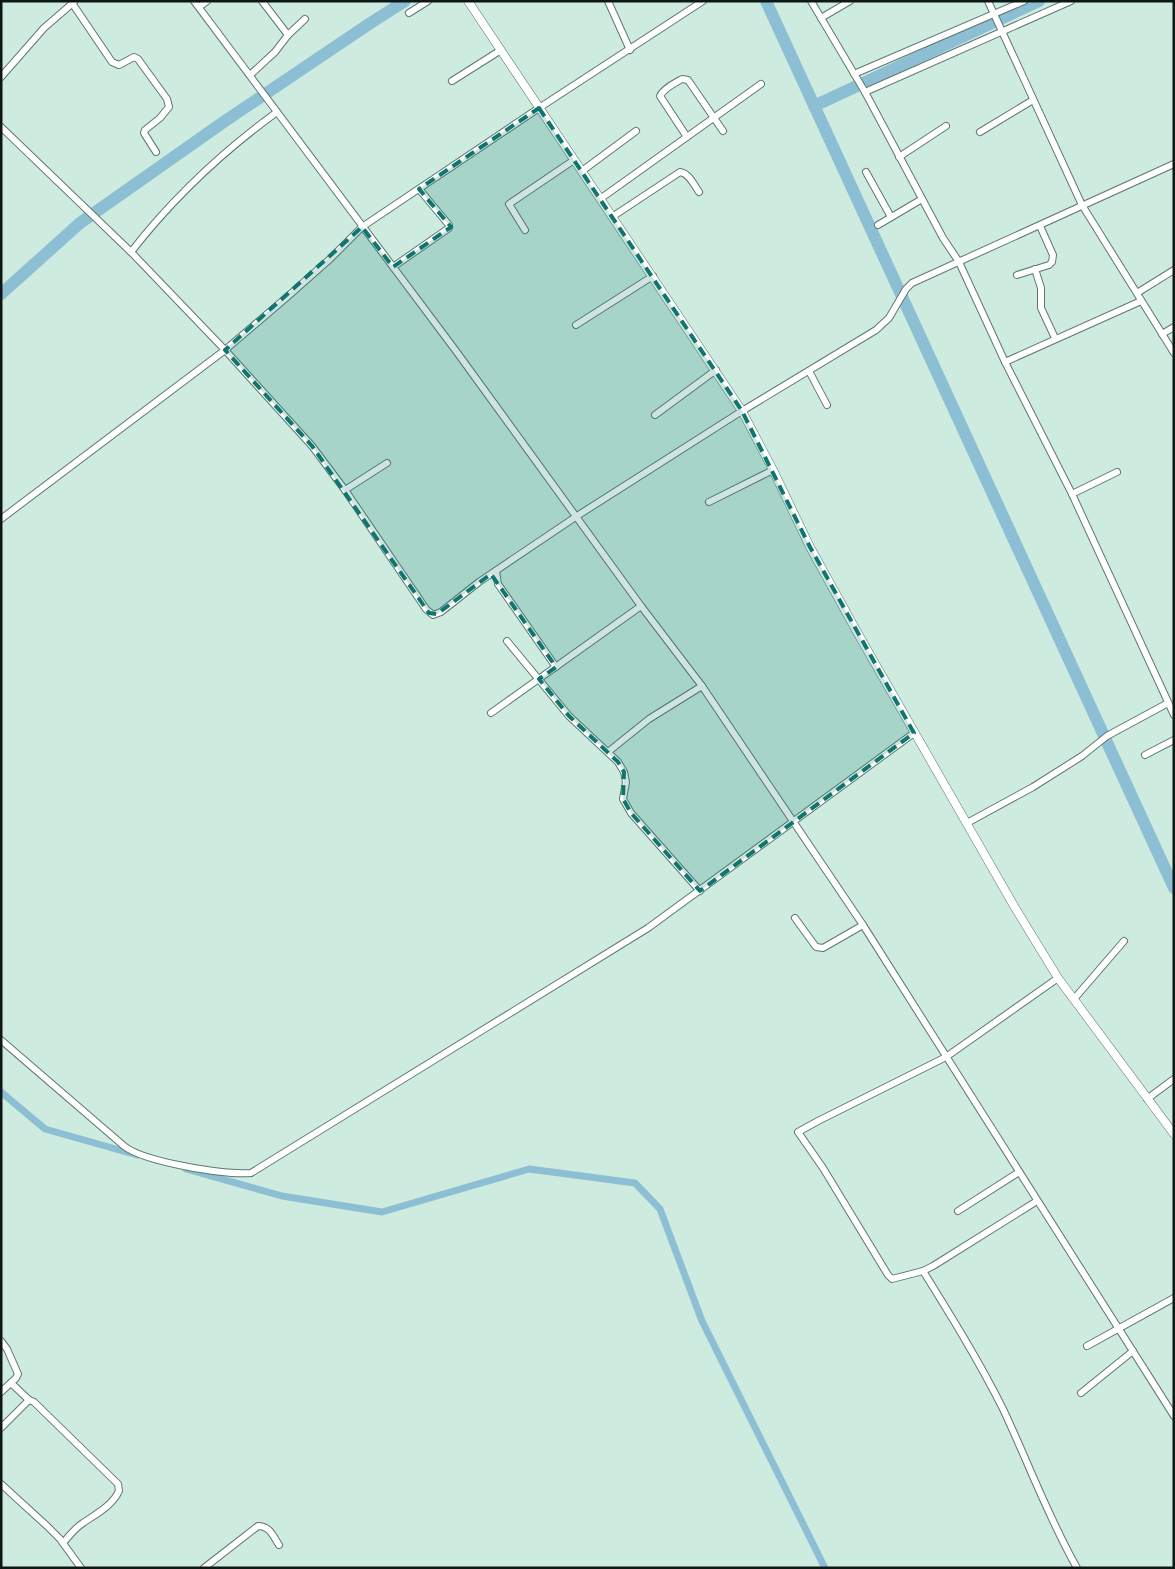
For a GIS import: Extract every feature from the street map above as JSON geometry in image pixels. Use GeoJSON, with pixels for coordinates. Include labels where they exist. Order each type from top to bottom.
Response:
{"type":"FeatureCollection","features":[{"type":"Feature","properties":{"kind":"street"},"geometry":{"type":"LineString","coordinates":[[194,1],[702,686],[863,926],[1174,1416]]}},
{"type":"Feature","properties":{"kind":"street"},"geometry":{"type":"LineString","coordinates":[[199,7],[207,1]]}},
{"type":"Feature","properties":{"kind":"street"},"geometry":{"type":"LineString","coordinates":[[262,1],[288,35]]}},
{"type":"Feature","properties":{"kind":"street"},"geometry":{"type":"LineString","coordinates":[[409,13],[428,1]]}},
{"type":"Feature","properties":{"kind":"street"},"geometry":{"type":"LineString","coordinates":[[468,1],[742,411],[810,547],[914,733],[1058,978],[1174,1134]]}},
{"type":"Feature","properties":{"kind":"street"},"geometry":{"type":"LineString","coordinates":[[608,1],[630,50]]}},
{"type":"Feature","properties":{"kind":"street"},"geometry":{"type":"LineString","coordinates":[[1,519],[225,350],[330,259],[362,227],[703,1]]}},
{"type":"Feature","properties":{"kind":"street"},"geometry":{"type":"LineString","coordinates":[[811,1],[855,75],[922,199],[959,262],[1005,362],[1072,494],[1174,715]]}},
{"type":"Feature","properties":{"kind":"street"},"geometry":{"type":"LineString","coordinates":[[821,18],[850,1]]}},
{"type":"Feature","properties":{"kind":"street"},"geometry":{"type":"LineString","coordinates":[[988,1],[1082,205],[1174,353]]}},
{"type":"Feature","properties":{"kind":"street"},"geometry":{"type":"LineString","coordinates":[[855,75],[1024,1]]}},
{"type":"Feature","properties":{"kind":"street"},"geometry":{"type":"LineString","coordinates":[[863,90],[1000,29],[1071,1]]}},
{"type":"Feature","properties":{"kind":"street"},"geometry":{"type":"LineString","coordinates":[[1,76],[44,28],[74,2],[112,62],[119,65],[134,57],[138,59],[167,99],[169,108],[144,133],[156,152]]}},
{"type":"Feature","properties":{"kind":"street"},"geometry":{"type":"LineString","coordinates":[[250,75],[275,52],[305,18]]}},
{"type":"Feature","properties":{"kind":"street"},"geometry":{"type":"LineString","coordinates":[[452,81],[501,50]]}},
{"type":"Feature","properties":{"kind":"street"},"geometry":{"type":"LineString","coordinates":[[686,137],[660,96],[670,86],[682,79],[688,80],[724,131]]}},
{"type":"Feature","properties":{"kind":"street"},"geometry":{"type":"LineString","coordinates":[[600,199],[760,84]]}},
{"type":"Feature","properties":{"kind":"street"},"geometry":{"type":"LineString","coordinates":[[980,132],[1033,100]]}},
{"type":"Feature","properties":{"kind":"street"},"geometry":{"type":"LineString","coordinates":[[131,252],[176,200],[208,168],[248,133],[277,112]]}},
{"type":"Feature","properties":{"kind":"street"},"geometry":{"type":"LineString","coordinates":[[899,157],[946,126]]}},
{"type":"Feature","properties":{"kind":"street"},"geometry":{"type":"LineString","coordinates":[[1,127],[131,252],[225,350],[312,446],[432,615],[441,612],[458,597],[577,516],[742,411],[876,330],[889,318],[904,292],[912,283],[1174,164]]}},
{"type":"Feature","properties":{"kind":"street"},"geometry":{"type":"LineString","coordinates":[[582,171],[636,131]]}},
{"type":"Feature","properties":{"kind":"street"},"geometry":{"type":"LineString","coordinates":[[525,230],[509,204],[574,160]]}},
{"type":"Feature","properties":{"kind":"street"},"geometry":{"type":"LineString","coordinates":[[612,217],[676,174],[684,172],[699,192]]}},
{"type":"Feature","properties":{"kind":"street"},"geometry":{"type":"LineString","coordinates":[[866,172],[891,217]]}},
{"type":"Feature","properties":{"kind":"street"},"geometry":{"type":"LineString","coordinates":[[393,267],[449,228],[449,225],[419,189]]}},
{"type":"Feature","properties":{"kind":"street"},"geometry":{"type":"LineString","coordinates":[[878,225],[922,199]]}},
{"type":"Feature","properties":{"kind":"street"},"geometry":{"type":"LineString","coordinates":[[1016,275],[1049,265],[1053,259],[1040,226]]}},
{"type":"Feature","properties":{"kind":"street"},"geometry":{"type":"LineString","coordinates":[[1036,269],[1041,288],[1041,308],[1055,338]]}},
{"type":"Feature","properties":{"kind":"street"},"geometry":{"type":"LineString","coordinates":[[1136,293],[1174,270]]}},
{"type":"Feature","properties":{"kind":"street"},"geometry":{"type":"LineString","coordinates":[[576,325],[652,276]]}},
{"type":"Feature","properties":{"kind":"street"},"geometry":{"type":"LineString","coordinates":[[1005,362],[1141,301]]}},
{"type":"Feature","properties":{"kind":"street"},"geometry":{"type":"LineString","coordinates":[[1162,334],[1174,327]]}},
{"type":"Feature","properties":{"kind":"street"},"geometry":{"type":"LineString","coordinates":[[655,415],[716,370]]}},
{"type":"Feature","properties":{"kind":"street"},"geometry":{"type":"LineString","coordinates":[[809,371],[827,405]]}},
{"type":"Feature","properties":{"kind":"street"},"geometry":{"type":"LineString","coordinates":[[345,490],[387,463]]}},
{"type":"Feature","properties":{"kind":"street"},"geometry":{"type":"LineString","coordinates":[[709,502],[773,470]]}},
{"type":"Feature","properties":{"kind":"street"},"geometry":{"type":"LineString","coordinates":[[1072,494],[1117,472]]}},
{"type":"Feature","properties":{"kind":"street"},"geometry":{"type":"LineString","coordinates":[[496,571],[498,584],[556,667]]}},
{"type":"Feature","properties":{"kind":"street"},"geometry":{"type":"LineString","coordinates":[[491,713],[641,606]]}},
{"type":"Feature","properties":{"kind":"street"},"geometry":{"type":"LineString","coordinates":[[507,641],[569,716],[608,752],[624,772],[626,782],[623,799],[631,813],[700,891]]}},
{"type":"Feature","properties":{"kind":"street"},"geometry":{"type":"LineString","coordinates":[[608,752],[649,719],[702,686]]}},
{"type":"Feature","properties":{"kind":"street"},"geometry":{"type":"LineString","coordinates":[[967,823],[1033,787],[1068,765],[1107,736],[1168,703]]}},
{"type":"Feature","properties":{"kind":"street"},"geometry":{"type":"LineString","coordinates":[[1,1040],[134,1153],[199,1169],[251,1173],[591,965],[648,928],[914,733]]}},
{"type":"Feature","properties":{"kind":"street"},"geometry":{"type":"LineString","coordinates":[[1145,755],[1174,740]]}},
{"type":"Feature","properties":{"kind":"street"},"geometry":{"type":"LineString","coordinates":[[795,918],[816,947],[822,948],[863,926]]}},
{"type":"Feature","properties":{"kind":"street"},"geometry":{"type":"LineString","coordinates":[[1074,998],[1124,941]]}},
{"type":"Feature","properties":{"kind":"street"},"geometry":{"type":"LineString","coordinates":[[1037,1201],[946,1259],[923,1271],[892,1279],[823,1168],[798,1132],[818,1120],[946,1057],[1058,978]]}},
{"type":"Feature","properties":{"kind":"street"},"geometry":{"type":"LineString","coordinates":[[1147,1098],[1174,1079]]}},
{"type":"Feature","properties":{"kind":"street"},"geometry":{"type":"LineString","coordinates":[[958,1211],[1019,1172]]}},
{"type":"Feature","properties":{"kind":"street"},"geometry":{"type":"LineString","coordinates":[[923,1271],[963,1336],[1002,1409],[1062,1541],[1077,1568]]}},
{"type":"Feature","properties":{"kind":"street"},"geometry":{"type":"LineString","coordinates":[[1086,1346],[1174,1298]]}},
{"type":"Feature","properties":{"kind":"street"},"geometry":{"type":"LineString","coordinates":[[1,1341],[7,1349],[17,1371],[16,1378],[1,1392]]}},
{"type":"Feature","properties":{"kind":"street"},"geometry":{"type":"LineString","coordinates":[[1081,1393],[1133,1351]]}},
{"type":"Feature","properties":{"kind":"street"},"geometry":{"type":"LineString","coordinates":[[11,1382],[29,1400],[38,1404],[115,1481],[119,1488],[117,1495],[107,1506],[80,1525],[63,1543]]}},
{"type":"Feature","properties":{"kind":"street"},"geometry":{"type":"LineString","coordinates":[[1,1428],[29,1400]]}},
{"type":"Feature","properties":{"kind":"street"},"geometry":{"type":"LineString","coordinates":[[1,1484],[40,1519],[63,1543],[81,1568]]}},
{"type":"Feature","properties":{"kind":"street"},"geometry":{"type":"LineString","coordinates":[[204,1568],[258,1526],[266,1526],[278,1545]]}},
{"type":"Feature","properties":{"kind":"highlighted area"},"geometry":{"type":"Polygon","coordinates":[[[539,108],[742,411],[810,547],[914,733],[700,891],[631,813],[623,799],[624,772],[618,762],[569,716],[539,679],[556,667],[491,574],[437,614],[429,613],[312,446],[225,350],[362,227],[393,267],[451,227],[419,189],[539,108]]]}},
{"type":"Feature","properties":{"kind":"waterway"},"geometry":{"type":"LineString","coordinates":[[1,294],[80,223],[225,121],[405,1]]}},
{"type":"Feature","properties":{"kind":"waterway"},"geometry":{"type":"LineString","coordinates":[[766,1],[1174,888]]}},
{"type":"Feature","properties":{"kind":"waterway"},"geometry":{"type":"LineString","coordinates":[[814,106],[1039,1]]}},
{"type":"Feature","properties":{"kind":"waterway"},"geometry":{"type":"LineString","coordinates":[[1,1092],[45,1129],[137,1155]]}},
{"type":"Feature","properties":{"kind":"waterway"},"geometry":{"type":"LineString","coordinates":[[186,1169],[282,1196],[382,1212],[529,1169],[635,1183],[660,1209],[702,1321],[825,1568]]}}]}
